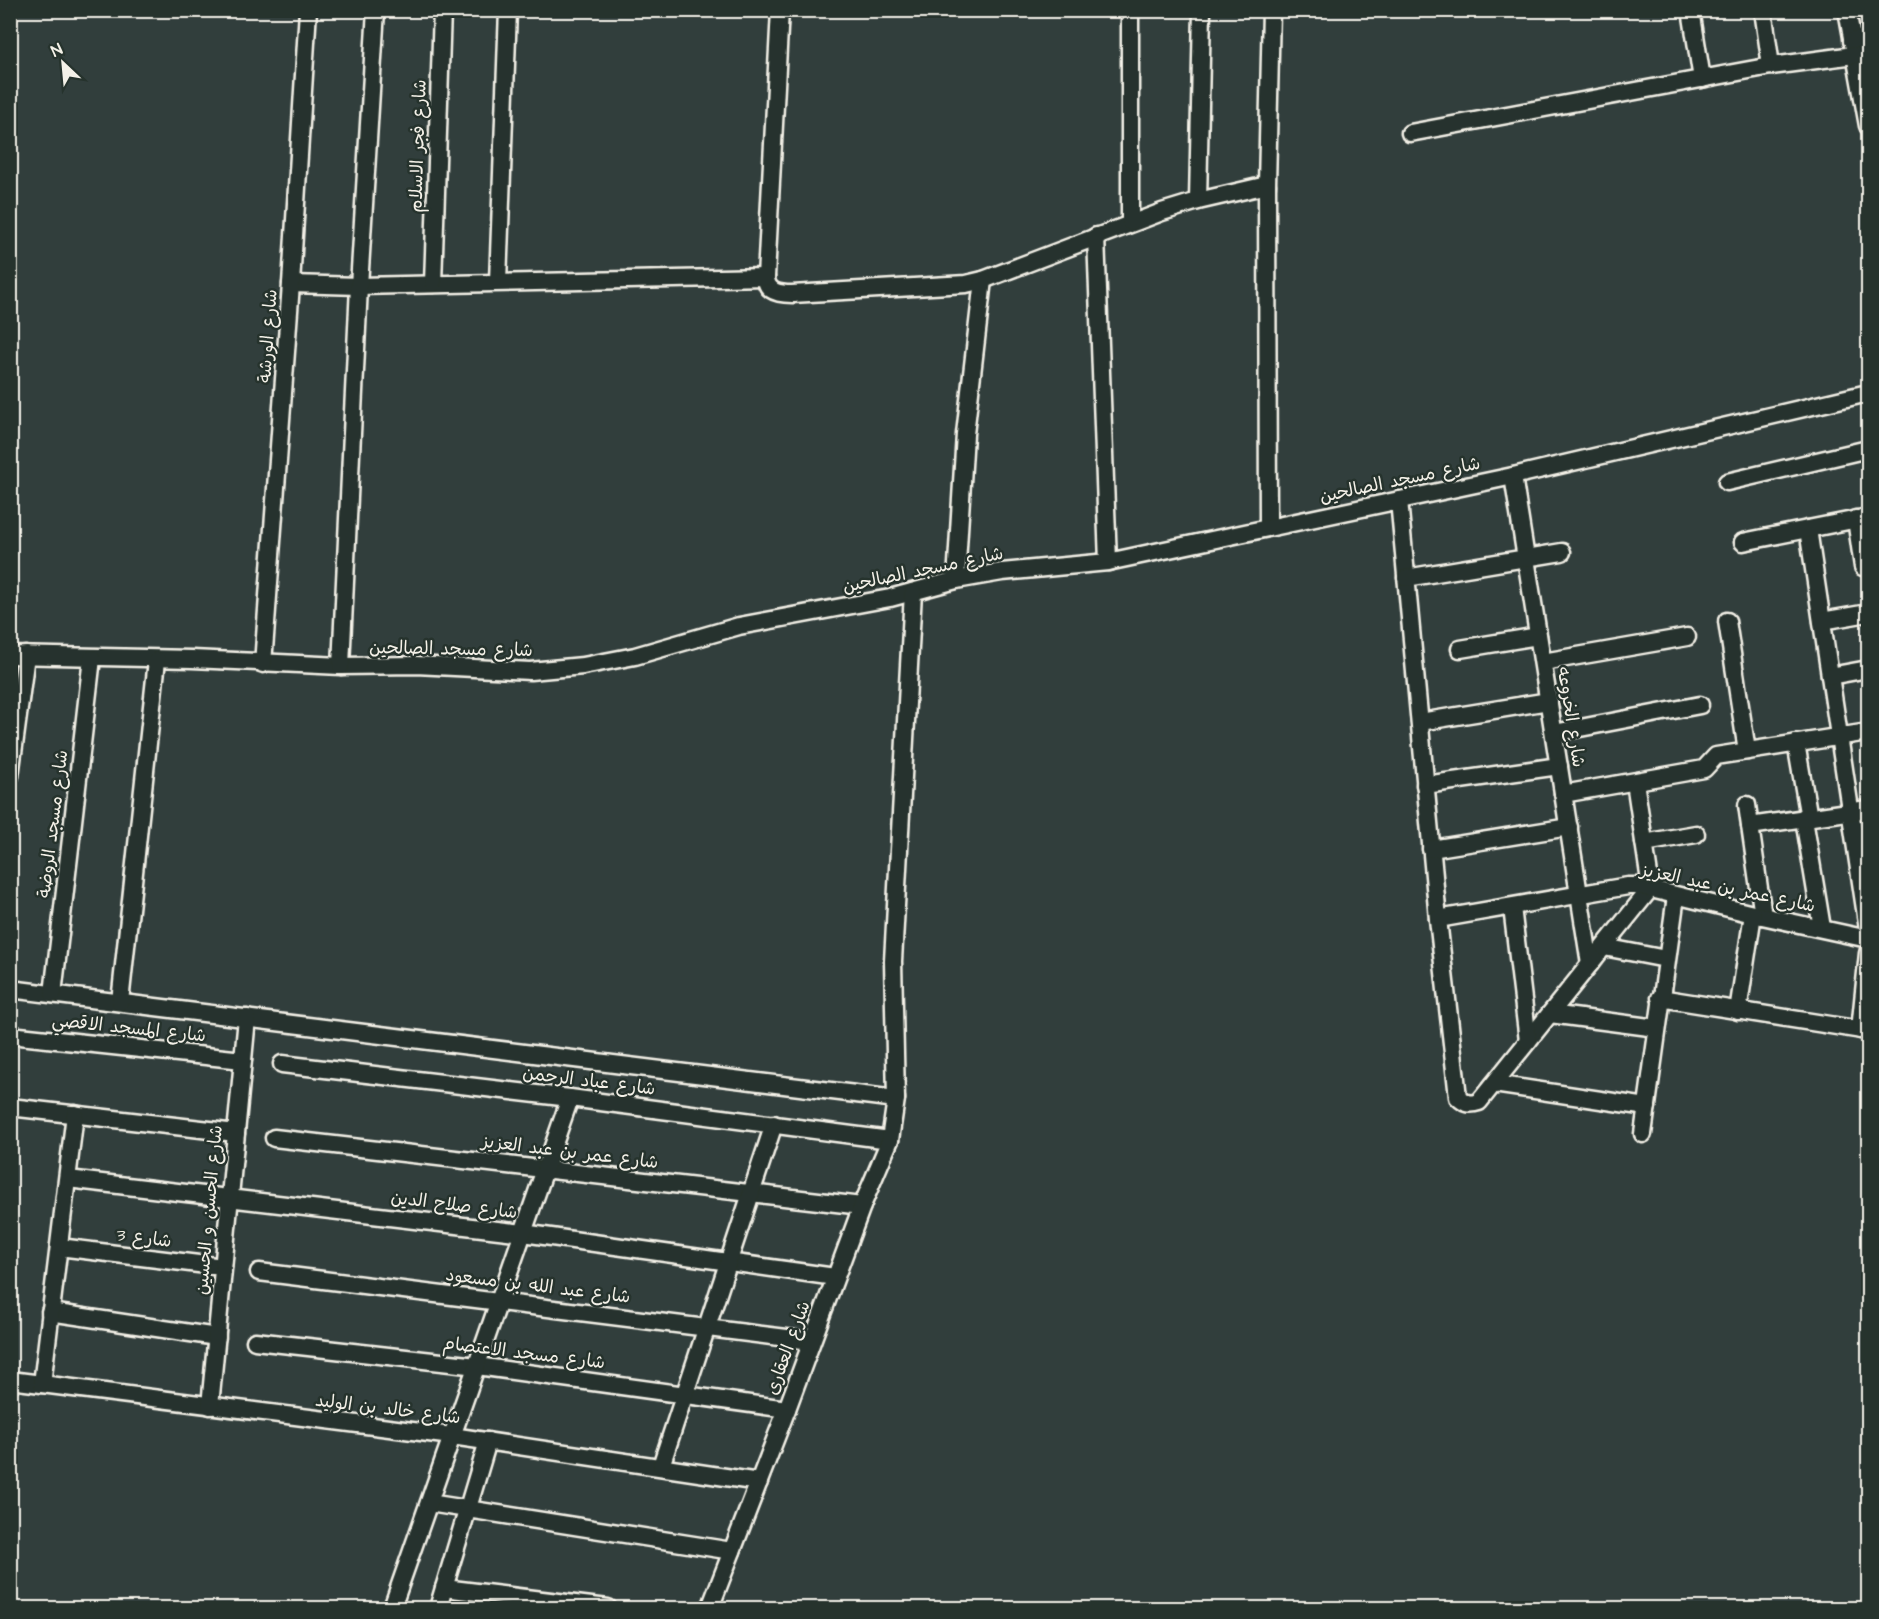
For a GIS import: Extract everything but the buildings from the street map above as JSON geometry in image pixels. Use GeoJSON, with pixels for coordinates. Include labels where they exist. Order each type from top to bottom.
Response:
{"type":"FeatureCollection","features":[{"type":"Feature","properties":{"kind":"street","name":"شارع الورشة"},"geometry":{"type":"LineString","coordinates":[[263,664],[291,284],[308,10]]}},
{"type":"Feature","properties":{"kind":"street"},"geometry":{"type":"LineString","coordinates":[[341,666],[359,286],[376,10]]}},
{"type":"Feature","properties":{"kind":"street","name":"شارع فجر الاسلام"},"geometry":{"type":"LineString","coordinates":[[433,284],[441,10]]}},
{"type":"Feature","properties":{"kind":"street"},"geometry":{"type":"LineString","coordinates":[[498,282],[508,10]]}},
{"type":"Feature","properties":{"kind":"street"},"geometry":{"type":"LineString","coordinates":[[780,10],[766,283],[770,288],[783,294],[966,284],[1130,222],[1198,201],[1267,185]]}},
{"type":"Feature","properties":{"kind":"street"},"geometry":{"type":"LineString","coordinates":[[1130,10],[1130,222]]}},
{"type":"Feature","properties":{"kind":"street"},"geometry":{"type":"LineString","coordinates":[[1198,201],[1202,10]]}},
{"type":"Feature","properties":{"kind":"street"},"geometry":{"type":"LineString","coordinates":[[1268,527],[1267,185],[1271,10]]}},
{"type":"Feature","properties":{"kind":"street"},"geometry":{"type":"LineString","coordinates":[[1691,10],[1702,79]]}},
{"type":"Feature","properties":{"kind":"street"},"geometry":{"type":"LineString","coordinates":[[1763,10],[1771,66]]}},
{"type":"Feature","properties":{"kind":"street"},"geometry":{"type":"LineString","coordinates":[[1847,10],[1858,44],[1869,126]]}},
{"type":"Feature","properties":{"kind":"street"},"geometry":{"type":"LineString","coordinates":[[1410,133],[1771,66],[1858,44]]}},
{"type":"Feature","properties":{"kind":"street"},"geometry":{"type":"LineString","coordinates":[[1096,236],[1108,562]]}},
{"type":"Feature","properties":{"kind":"street"},"geometry":{"type":"LineString","coordinates":[[291,284],[359,286],[766,277]]}},
{"type":"Feature","properties":{"kind":"street"},"geometry":{"type":"LineString","coordinates":[[956,580],[965,434],[983,279]]}},
{"type":"Feature","properties":{"kind":"street","name":"شارع مسجد الصالحين"},"geometry":{"type":"LineString","coordinates":[[18,655],[341,666],[416,665],[530,671],[583,666],[635,656],[739,626],[879,600],[956,580],[1002,572],[1108,562],[1513,476],[1869,393]]}},
{"type":"Feature","properties":{"kind":"street"},"geometry":{"type":"LineString","coordinates":[[1727,482],[1869,449]]}},
{"type":"Feature","properties":{"kind":"street","name":"شارع الخروعه"},"geometry":{"type":"LineString","coordinates":[[1513,476],[1590,964]]}},
{"type":"Feature","properties":{"kind":"street"},"geometry":{"type":"LineString","coordinates":[[1399,500],[1438,919],[1458,1098],[1463,1103],[1479,1102],[1651,888],[1635,782]]}},
{"type":"Feature","properties":{"kind":"street"},"geometry":{"type":"LineString","coordinates":[[1743,542],[1862,518],[1863,567]]}},
{"type":"Feature","properties":{"kind":"street"},"geometry":{"type":"LineString","coordinates":[[1808,529],[1851,811],[1865,877],[1869,929]]}},
{"type":"Feature","properties":{"kind":"street"},"geometry":{"type":"LineString","coordinates":[[1406,578],[1562,552]]}},
{"type":"Feature","properties":{"kind":"street","name":"شارع العقارى"},"geometry":{"type":"LineString","coordinates":[[710,1608],[862,1206],[890,1140],[896,1099],[893,961],[913,591]]}},
{"type":"Feature","properties":{"kind":"street"},"geometry":{"type":"LineString","coordinates":[[1822,621],[1869,613]]}},
{"type":"Feature","properties":{"kind":"street"},"geometry":{"type":"LineString","coordinates":[[1727,621],[1747,751]]}},
{"type":"Feature","properties":{"kind":"street"},"geometry":{"type":"LineString","coordinates":[[1460,648],[1538,636]]}},
{"type":"Feature","properties":{"kind":"street"},"geometry":{"type":"LineString","coordinates":[[1543,662],[1687,637]]}},
{"type":"Feature","properties":{"kind":"street"},"geometry":{"type":"LineString","coordinates":[[10,776],[18,655]]}},
{"type":"Feature","properties":{"kind":"street","name":"شارع مسجد الروضة"},"geometry":{"type":"LineString","coordinates":[[53,994],[92,658]]}},
{"type":"Feature","properties":{"kind":"street"},"geometry":{"type":"LineString","coordinates":[[120,1002],[157,660]]}},
{"type":"Feature","properties":{"kind":"street"},"geometry":{"type":"LineString","coordinates":[[1830,676],[1869,669]]}},
{"type":"Feature","properties":{"kind":"street"},"geometry":{"type":"LineString","coordinates":[[1420,722],[1549,701]]}},
{"type":"Feature","properties":{"kind":"street"},"geometry":{"type":"LineString","coordinates":[[1554,733],[1700,705]]}},
{"type":"Feature","properties":{"kind":"street"},"geometry":{"type":"LineString","coordinates":[[1563,794],[1704,769],[1716,756],[1869,732]]}},
{"type":"Feature","properties":{"kind":"street"},"geometry":{"type":"LineString","coordinates":[[1796,743],[1822,928]]}},
{"type":"Feature","properties":{"kind":"street"},"geometry":{"type":"LineString","coordinates":[[1425,785],[1559,766]]}},
{"type":"Feature","properties":{"kind":"street"},"geometry":{"type":"LineString","coordinates":[[1738,1011],[1758,915],[1747,805]]}},
{"type":"Feature","properties":{"kind":"street"},"geometry":{"type":"LineString","coordinates":[[1750,826],[1869,808]]}},
{"type":"Feature","properties":{"kind":"street"},"geometry":{"type":"LineString","coordinates":[[1431,849],[1569,827]]}},
{"type":"Feature","properties":{"kind":"street"},"geometry":{"type":"LineString","coordinates":[[1644,843],[1696,834]]}},
{"type":"Feature","properties":{"kind":"street","name":"شارع عمر بن عبد العزيز"},"geometry":{"type":"LineString","coordinates":[[1438,919],[1628,886],[1651,888],[1676,896],[1869,939]]}},
{"type":"Feature","properties":{"kind":"street"},"geometry":{"type":"LineString","coordinates":[[1643,1134],[1660,998],[1676,896]]}},
{"type":"Feature","properties":{"kind":"street"},"geometry":{"type":"LineString","coordinates":[[1512,907],[1528,1041]]}},
{"type":"Feature","properties":{"kind":"street"},"geometry":{"type":"LineString","coordinates":[[1604,947],[1666,959]]}},
{"type":"Feature","properties":{"kind":"street"},"geometry":{"type":"LineString","coordinates":[[1660,998],[1864,1030],[1869,953]]}},
{"type":"Feature","properties":{"kind":"street"},"geometry":{"type":"LineString","coordinates":[[10,989],[896,1099]]}},
{"type":"Feature","properties":{"kind":"street"},"geometry":{"type":"LineString","coordinates":[[1550,1014],[1657,1028]]}},
{"type":"Feature","properties":{"kind":"street","name":"شارع الحسن و الحسين"},"geometry":{"type":"LineString","coordinates":[[210,1406],[247,1018]]}},
{"type":"Feature","properties":{"kind":"street","name":"شارع المسجد الاقصي"},"geometry":{"type":"LineString","coordinates":[[10,1035],[243,1060]]}},
{"type":"Feature","properties":{"kind":"street","name":"شارع عباد الرحمن"},"geometry":{"type":"LineString","coordinates":[[282,1064],[570,1098],[890,1140]]}},
{"type":"Feature","properties":{"kind":"street"},"geometry":{"type":"LineString","coordinates":[[1494,1084],[1647,1107]]}},
{"type":"Feature","properties":{"kind":"street"},"geometry":{"type":"LineString","coordinates":[[392,1608],[570,1098]]}},
{"type":"Feature","properties":{"kind":"street"},"geometry":{"type":"LineString","coordinates":[[10,1107],[236,1133]]}},
{"type":"Feature","properties":{"kind":"street"},"geometry":{"type":"LineString","coordinates":[[42,1384],[75,1114]]}},
{"type":"Feature","properties":{"kind":"street"},"geometry":{"type":"LineString","coordinates":[[661,1466],[774,1124]]}},
{"type":"Feature","properties":{"kind":"street","name":"شارع عمر بن عبد العزيز"},"geometry":{"type":"LineString","coordinates":[[274,1138],[862,1206]]}},
{"type":"Feature","properties":{"kind":"street","name":"شارع صلاح الدين"},"geometry":{"type":"LineString","coordinates":[[68,1179],[523,1233],[835,1277]]}},
{"type":"Feature","properties":{"kind":"street","name":"شارع 3"},"geometry":{"type":"LineString","coordinates":[[59,1247],[223,1267]]}},
{"type":"Feature","properties":{"kind":"street","name":"شارع عبد الله بن مسعود"},"geometry":{"type":"LineString","coordinates":[[259,1272],[707,1326],[811,1341]]}},
{"type":"Feature","properties":{"kind":"street"},"geometry":{"type":"LineString","coordinates":[[50,1312],[217,1336]]}},
{"type":"Feature","properties":{"kind":"street","name":"شارع مسجد الاعتصام"},"geometry":{"type":"LineString","coordinates":[[255,1341],[477,1366],[787,1409]]}},
{"type":"Feature","properties":{"kind":"street","name":"شارع خالد بن الوليد"},"geometry":{"type":"LineString","coordinates":[[10,1380],[453,1436],[759,1482]]}},
{"type":"Feature","properties":{"kind":"street"},"geometry":{"type":"LineString","coordinates":[[438,1608],[488,1441]]}},
{"type":"Feature","properties":{"kind":"street"},"geometry":{"type":"LineString","coordinates":[[429,1503],[732,1551]]}},
{"type":"Feature","properties":{"kind":"street"},"geometry":{"type":"LineString","coordinates":[[444,1588],[608,1608]]}}]}
